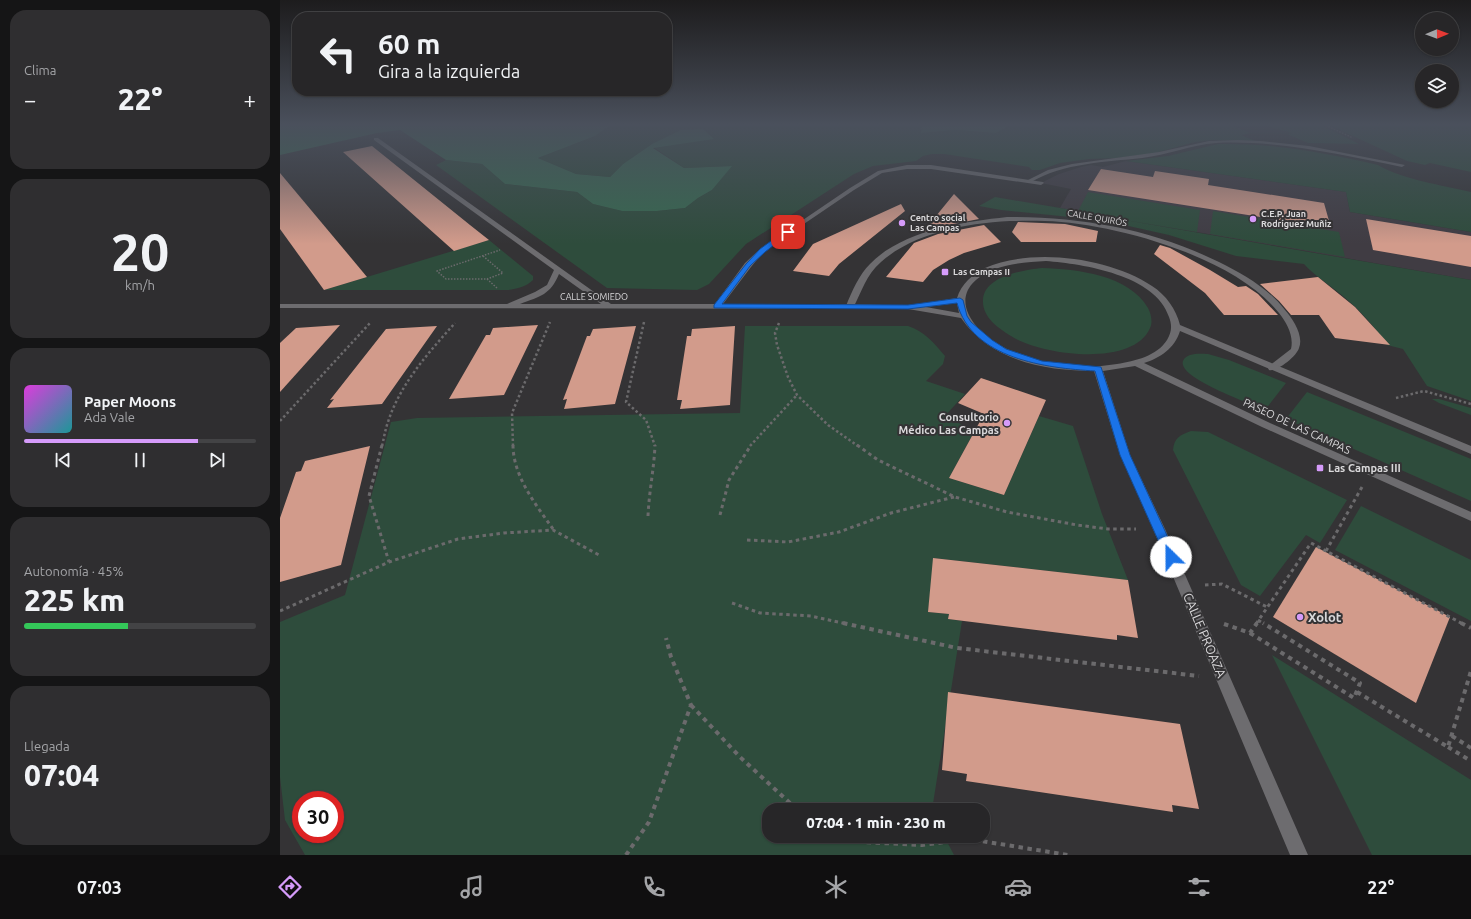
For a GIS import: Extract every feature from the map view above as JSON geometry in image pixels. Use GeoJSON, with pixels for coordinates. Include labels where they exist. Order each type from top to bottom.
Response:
{"type":"FeatureCollection","features":[{"type":"Feature","properties":{"kind":"street"},"geometry":{"type":"LineString","coordinates":[[411,164],[609,306]]}},
{"type":"Feature","properties":{"kind":"street"},"geometry":{"type":"LineString","coordinates":[[1029,181],[1039,174],[1061,167],[1079,164]]}},
{"type":"Feature","properties":{"kind":"street"},"geometry":{"type":"LineString","coordinates":[[1396,164],[1402,165]]}},
{"type":"Feature","properties":{"kind":"street"},"geometry":{"type":"LineString","coordinates":[[717,307],[748,265],[762,250],[829,204],[880,172],[907,167],[931,167],[1041,183]]}},
{"type":"Feature","properties":{"kind":"street","name":"CALLE QUIRÓS"},"geometry":{"type":"LineString","coordinates":[[850,306],[863,277],[874,264],[889,253],[922,236],[961,225],[1003,220],[1042,219],[1092,224],[1138,234],[1197,254],[1237,275],[1257,288],[1286,316],[1294,332],[1296,343],[1294,351],[1272,368]]}},
{"type":"Feature","properties":{"kind":"street"},"geometry":{"type":"LineString","coordinates":[[1024,260],[1067,260],[1110,269],[1148,286],[1170,309],[1177,327],[1173,338],[1164,349],[1137,363],[1098,369],[1069,367],[1041,363],[1003,351],[976,331],[964,316],[960,300],[962,292],[967,284],[977,276],[999,266],[1024,260]]}},
{"type":"Feature","properties":{"kind":"street"},"geometry":{"type":"LineString","coordinates":[[505,307],[538,294],[550,286],[558,269]]}},
{"type":"Feature","properties":{"kind":"street"},"geometry":{"type":"LineString","coordinates":[[280,298],[282,307]]}},
{"type":"Feature","properties":{"kind":"street","name":"CALLE SOMIEDO"},"geometry":{"type":"LineString","coordinates":[[908,307],[960,300]]}},
{"type":"Feature","properties":{"kind":"street","name":"CALLE SOMIEDO"},"geometry":{"type":"LineString","coordinates":[[282,307],[850,306],[908,307],[964,316]]}},
{"type":"Feature","properties":{"kind":"street"},"geometry":{"type":"LineString","coordinates":[[1177,327],[1471,450]]}},
{"type":"Feature","properties":{"kind":"street","name":"PASEO DE LAS CAMPAS"},"geometry":{"type":"LineString","coordinates":[[1137,363],[1259,422],[1471,517]]}},
{"type":"Feature","properties":{"kind":"street","name":"CALLE PROAZA"},"geometry":{"type":"LineString","coordinates":[[1098,369],[1125,455],[1224,679],[1298,855]]}},
{"type":"Feature","properties":{"kind":"path"},"geometry":{"type":"LineString","coordinates":[[482,256],[503,273],[487,279],[446,279],[437,271],[482,256],[521,243]]}},
{"type":"Feature","properties":{"kind":"path"},"geometry":{"type":"LineString","coordinates":[[486,307],[499,290],[487,279]]}},
{"type":"Feature","properties":{"kind":"path"},"geometry":{"type":"LineString","coordinates":[[280,421],[386,306]]}},
{"type":"Feature","properties":{"kind":"path"},"geometry":{"type":"LineString","coordinates":[[389,562],[369,496],[388,422],[404,388],[428,354],[470,307]]}},
{"type":"Feature","properties":{"kind":"path"},"geometry":{"type":"LineString","coordinates":[[557,307],[512,412],[513,455],[530,496],[553,530],[599,556]]}},
{"type":"Feature","properties":{"kind":"path"},"geometry":{"type":"LineString","coordinates":[[647,307],[626,402],[646,420],[655,443],[654,468],[649,491],[648,516]]}},
{"type":"Feature","properties":{"kind":"path"},"geometry":{"type":"LineString","coordinates":[[782,307],[778,327],[775,333],[782,361],[797,395],[828,425],[878,460],[955,497],[1007,512],[1049,521],[1108,529],[1159,529]]}},
{"type":"Feature","properties":{"kind":"path"},"geometry":{"type":"LineString","coordinates":[[1365,406],[1424,390],[1471,404]]}},
{"type":"Feature","properties":{"kind":"path"},"geometry":{"type":"LineString","coordinates":[[720,515],[732,474],[751,445],[797,395]]}},
{"type":"Feature","properties":{"kind":"path"},"geometry":{"type":"LineString","coordinates":[[1326,551],[1370,473]]}},
{"type":"Feature","properties":{"kind":"path"},"geometry":{"type":"LineString","coordinates":[[747,540],[788,542],[839,532],[891,513],[955,497]]}},
{"type":"Feature","properties":{"kind":"path"},"geometry":{"type":"LineString","coordinates":[[280,611],[389,562],[458,539],[504,533],[553,530]]}},
{"type":"Feature","properties":{"kind":"path"},"geometry":{"type":"LineString","coordinates":[[1250,633],[1311,543],[1471,628]]}},
{"type":"Feature","properties":{"kind":"path"},"geometry":{"type":"LineString","coordinates":[[1183,585],[1222,584],[1267,607]]}},
{"type":"Feature","properties":{"kind":"path"},"geometry":{"type":"LineString","coordinates":[[732,603],[760,613],[811,616],[957,648],[1224,679]]}},
{"type":"Feature","properties":{"kind":"path"},"geometry":{"type":"LineString","coordinates":[[1195,614],[1250,633],[1354,698],[1360,683],[1258,620]]}},
{"type":"Feature","properties":{"kind":"path"},"geometry":{"type":"LineString","coordinates":[[666,638],[671,657],[692,706],[740,757],[791,803]]}},
{"type":"Feature","properties":{"kind":"path"},"geometry":{"type":"LineString","coordinates":[[1448,747],[1471,671]]}},
{"type":"Feature","properties":{"kind":"path"},"geometry":{"type":"LineString","coordinates":[[1357,692],[1471,761]]}},
{"type":"Feature","properties":{"kind":"path"},"geometry":{"type":"LineString","coordinates":[[626,855],[649,822],[692,706]]}},
{"type":"Feature","properties":{"kind":"path"},"geometry":{"type":"LineString","coordinates":[[1452,736],[1471,748]]}},
{"type":"Feature","properties":{"kind":"path"},"geometry":{"type":"LineString","coordinates":[[882,843],[922,845],[937,843]]}},
{"type":"Feature","properties":{"kind":"path"},"geometry":{"type":"LineString","coordinates":[[990,843],[1068,855]]}},
{"type":"Feature","properties":{"kind":"shaded area","name":"C.E.P. Juan Rodríguez Muñiz"},"geometry":{"type":"Polygon","coordinates":[[[1115,164],[1147,164],[1346,192],[1350,212],[1471,232],[1471,280],[1060,208],[1071,189],[1041,183],[1059,174],[1081,167],[1091,165],[1103,167],[1115,164]]]}},
{"type":"Feature","properties":{"kind":"green space"},"geometry":{"type":"Polygon","coordinates":[[[482,164],[505,184],[577,192],[593,204],[622,211],[657,211],[685,208],[712,190],[731,166],[684,168],[678,164],[891,164],[873,166],[854,174],[746,244],[709,284],[697,290],[607,288],[436,165],[482,164]]]}},
{"type":"Feature","properties":{"kind":"green space"},"geometry":{"type":"Polygon","coordinates":[[[482,164],[552,164],[576,174],[610,177],[623,164],[678,164],[684,168],[732,166],[712,190],[685,208],[657,211],[622,211],[593,204],[577,192],[505,184],[482,164]]]}},
{"type":"Feature","properties":{"kind":"green space"},"geometry":{"type":"Polygon","coordinates":[[[552,164],[623,164],[610,177],[576,174],[552,164]]]}},
{"type":"Feature","properties":{"kind":"green space"},"geometry":{"type":"Polygon","coordinates":[[[1009,164],[1057,164],[1040,170],[1032,170],[1029,167],[1009,164]]]}},
{"type":"Feature","properties":{"kind":"green space"},"geometry":{"type":"Polygon","coordinates":[[[1147,164],[1378,165],[1399,175],[1471,192],[1471,232],[1350,212],[1346,192],[1147,164]]]}},
{"type":"Feature","properties":{"kind":"green space"},"geometry":{"type":"Polygon","coordinates":[[[1434,164],[1471,164],[1471,172],[1434,164]]]}},
{"type":"Feature","properties":{"kind":"green space"},"geometry":{"type":"Polygon","coordinates":[[[1088,192],[1200,210],[1197,232],[1119,219],[1471,280],[1471,401],[1427,386],[1403,349],[1387,345],[1372,325],[1355,307],[1304,264],[1236,256],[1169,235],[1124,225],[979,206],[995,197],[1078,211],[1088,192]]]}},
{"type":"Feature","properties":{"kind":"green space"},"geometry":{"type":"Polygon","coordinates":[[[1213,211],[1339,232],[1345,257],[1210,234],[1213,211]]]}},
{"type":"Feature","properties":{"kind":"green space"},"geometry":{"type":"Polygon","coordinates":[[[489,240],[533,276],[533,280],[521,287],[507,290],[324,290],[489,240]]]}},
{"type":"Feature","properties":{"kind":"green space"},"geometry":{"type":"Polygon","coordinates":[[[1042,268],[1086,272],[1115,281],[1128,288],[1139,297],[1148,308],[1151,318],[1150,328],[1140,341],[1125,349],[1106,353],[1085,354],[1063,352],[1025,343],[1011,336],[996,326],[985,312],[983,300],[985,292],[990,285],[1006,276],[1025,270],[1042,268]]]}},
{"type":"Feature","properties":{"kind":"green space"},"geometry":{"type":"Polygon","coordinates":[[[745,326],[908,326],[924,334],[945,356],[943,364],[926,381],[965,394],[944,417],[975,430],[949,478],[1004,495],[1039,416],[1073,426],[1102,514],[1128,580],[934,558],[928,612],[949,614],[948,619],[962,621],[933,803],[762,803],[762,843],[948,843],[954,855],[305,855],[298,843],[344,843],[344,791],[292,791],[292,832],[285,820],[280,777],[280,622],[345,595],[391,422],[417,418],[740,413],[745,326]]]}},
{"type":"Feature","properties":{"kind":"green space"},"geometry":{"type":"Polygon","coordinates":[[[1194,354],[1208,354],[1229,360],[1286,383],[1265,410],[1217,390],[1191,375],[1184,368],[1183,361],[1188,356],[1194,354]]]}},
{"type":"Feature","properties":{"kind":"green space"},"geometry":{"type":"Polygon","coordinates":[[[1307,392],[1471,459],[1471,501],[1286,419],[1307,392]]]}},
{"type":"Feature","properties":{"kind":"green space"},"geometry":{"type":"Polygon","coordinates":[[[1432,399],[1439,399],[1471,408],[1471,415],[1439,403],[1432,399]]]}},
{"type":"Feature","properties":{"kind":"green space"},"geometry":{"type":"Polygon","coordinates":[[[1191,431],[1208,432],[1347,500],[1320,543],[1306,535],[1260,596],[1241,585],[1173,450],[1176,440],[1191,431]]]}},
{"type":"Feature","properties":{"kind":"green space"},"geometry":{"type":"Polygon","coordinates":[[[1361,506],[1471,560],[1471,621],[1335,550],[1361,506]]]}},
{"type":"Feature","properties":{"kind":"green space"},"geometry":{"type":"Polygon","coordinates":[[[1272,655],[1471,780],[1471,855],[1372,855],[1272,655]]]}},
{"type":"Feature","properties":{"kind":"building"},"geometry":{"type":"Polygon","coordinates":[[[356,164],[394,164],[489,240],[454,251],[356,164]]]}},
{"type":"Feature","properties":{"kind":"building"},"geometry":{"type":"Polygon","coordinates":[[[1101,169],[1153,177],[1155,171],[1209,179],[1208,185],[1324,203],[1331,228],[1088,190],[1101,169]]]}},
{"type":"Feature","properties":{"kind":"building"},"geometry":{"type":"Polygon","coordinates":[[[280,173],[367,277],[324,290],[280,229],[280,173]]]}},
{"type":"Feature","properties":{"kind":"building"},"geometry":{"type":"Polygon","coordinates":[[[954,194],[979,219],[923,232],[954,194]]]}},
{"type":"Feature","properties":{"kind":"building"},"geometry":{"type":"Polygon","coordinates":[[[901,204],[905,211],[839,264],[829,276],[793,271],[813,244],[901,204]]]}},
{"type":"Feature","properties":{"kind":"building"},"geometry":{"type":"Polygon","coordinates":[[[1366,219],[1471,236],[1471,267],[1373,250],[1366,219]]]}},
{"type":"Feature","properties":{"kind":"building"},"geometry":{"type":"Polygon","coordinates":[[[1018,222],[1065,224],[1098,231],[1096,242],[1021,242],[1012,232],[1018,222]]]}},
{"type":"Feature","properties":{"kind":"building"},"geometry":{"type":"Polygon","coordinates":[[[984,225],[1001,242],[964,253],[949,260],[933,270],[923,282],[886,277],[914,243],[938,234],[984,225]]]}},
{"type":"Feature","properties":{"kind":"building"},"geometry":{"type":"Polygon","coordinates":[[[1160,245],[1170,248],[1238,287],[1246,286],[1258,294],[1278,315],[1224,315],[1205,293],[1154,254],[1160,245]]]}},
{"type":"Feature","properties":{"kind":"building"},"geometry":{"type":"Polygon","coordinates":[[[1318,277],[1355,307],[1390,345],[1335,338],[1319,315],[1291,315],[1279,301],[1260,284],[1318,277]]]}},
{"type":"Feature","properties":{"kind":"building"},"geometry":{"type":"Polygon","coordinates":[[[340,325],[280,392],[280,343],[296,328],[340,325]]]}},
{"type":"Feature","properties":{"kind":"building"},"geometry":{"type":"Polygon","coordinates":[[[538,325],[504,395],[449,399],[486,335],[490,335],[493,328],[538,325]]]}},
{"type":"Feature","properties":{"kind":"building"},"geometry":{"type":"Polygon","coordinates":[[[437,326],[382,404],[327,408],[334,399],[330,400],[386,329],[437,326]]]}},
{"type":"Feature","properties":{"kind":"building"},"geometry":{"type":"Polygon","coordinates":[[[636,326],[615,404],[564,409],[567,399],[563,400],[587,336],[590,336],[593,329],[636,326]]]}},
{"type":"Feature","properties":{"kind":"building"},"geometry":{"type":"Polygon","coordinates":[[[735,326],[730,405],[680,409],[682,400],[677,400],[687,336],[691,336],[692,329],[735,326]]]}},
{"type":"Feature","properties":{"kind":"building","name":"Consultorio Médico Las Campas"},"geometry":{"type":"Polygon","coordinates":[[[981,378],[1046,400],[1004,495],[949,478],[984,414],[958,403],[981,378]]]}},
{"type":"Feature","properties":{"kind":"building"},"geometry":{"type":"Polygon","coordinates":[[[370,446],[341,565],[280,582],[280,518],[296,472],[301,471],[305,461],[370,446]]]}},
{"type":"Feature","properties":{"kind":"building"},"geometry":{"type":"Polygon","coordinates":[[[1316,547],[1450,617],[1416,703],[1273,617],[1316,547]]]}},
{"type":"Feature","properties":{"kind":"building"},"geometry":{"type":"Polygon","coordinates":[[[933,558],[1128,580],[1138,638],[1117,635],[1117,640],[948,619],[949,614],[928,612],[933,558]]]}},
{"type":"Feature","properties":{"kind":"building"},"geometry":{"type":"Polygon","coordinates":[[[948,692],[1180,724],[1199,809],[1172,805],[1173,812],[966,781],[967,774],[942,770],[948,692]]]}},
{"type":"Feature","properties":{"kind":"place","name":"C.E.P. Juan Rodríguez Muñiz"},"geometry":{"type":"Point","coordinates":[1253,219]}},
{"type":"Feature","properties":{"kind":"place","name":"Centro social Las Campas"},"geometry":{"type":"Point","coordinates":[902,223]}},
{"type":"Feature","properties":{"kind":"place","name":"Las Campas II"},"geometry":{"type":"Point","coordinates":[945,272]}},
{"type":"Feature","properties":{"kind":"place","name":"Consultorio Médico Las Campas"},"geometry":{"type":"Point","coordinates":[1007,423]}},
{"type":"Feature","properties":{"kind":"place","name":"Las Campas III"},"geometry":{"type":"Point","coordinates":[1320,468]}},
{"type":"Feature","properties":{"kind":"place","name":"Xolot"},"geometry":{"type":"Point","coordinates":[1300,617]}},
{"type":"Feature","properties":{"kind":"route"},"geometry":{"type":"LineString","coordinates":[[788,232],[762,250],[733,284],[717,307],[908,307],[960,300],[964,316],[969,323],[989,342],[1003,351],[1021,358],[1041,363],[1098,369],[1125,455],[1171,557]]}}]}
